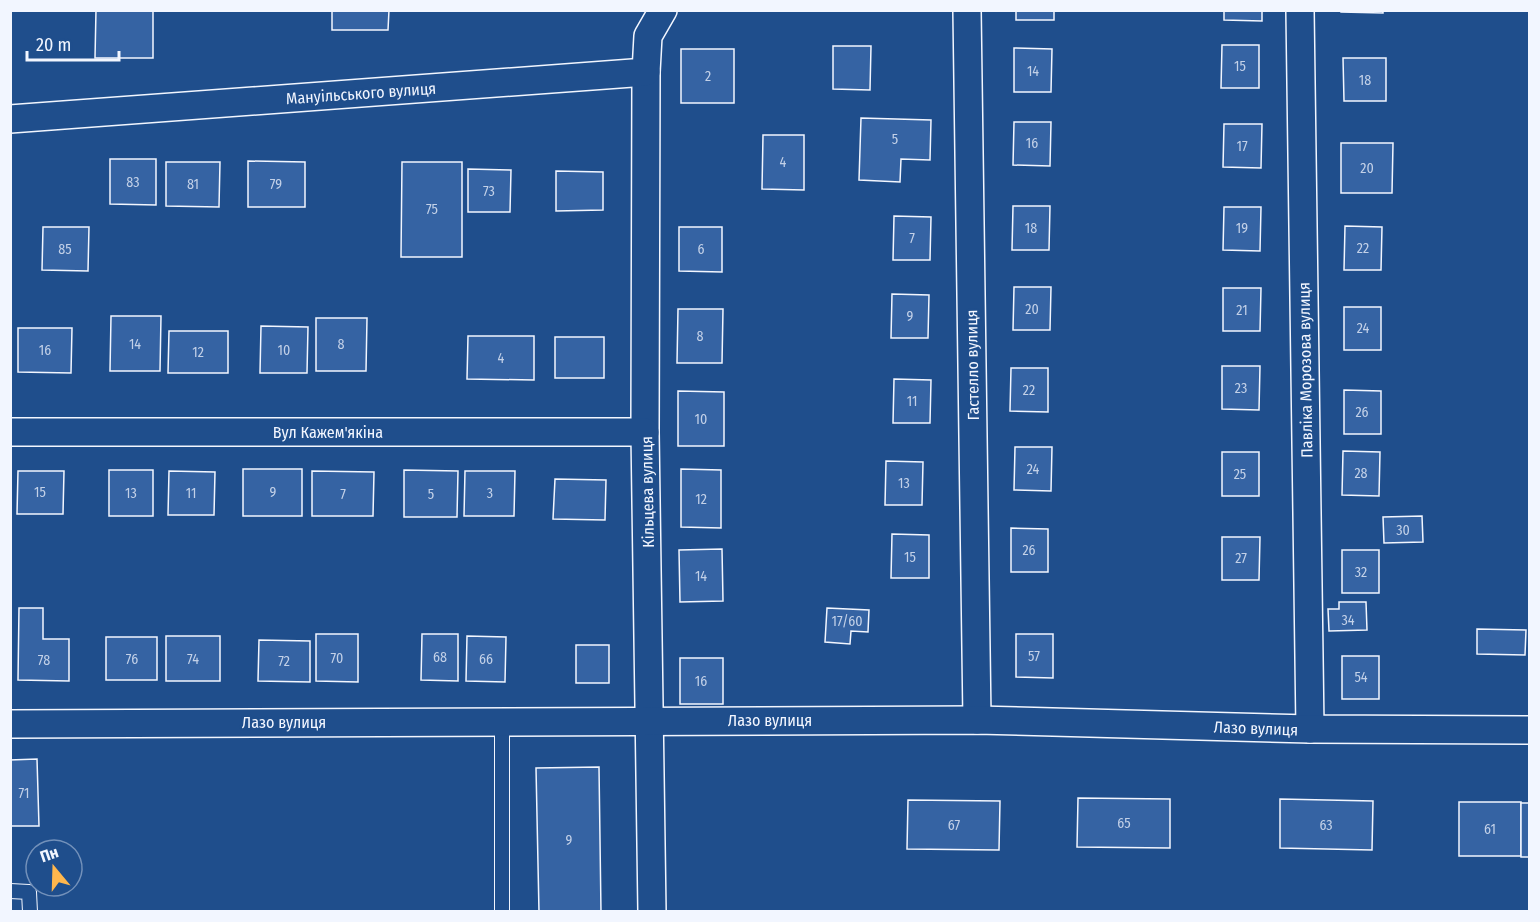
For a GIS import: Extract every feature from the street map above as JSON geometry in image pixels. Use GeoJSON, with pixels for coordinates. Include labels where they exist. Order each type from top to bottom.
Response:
{"type":"FeatureCollection","features":[{"type":"Feature","properties":{"kind":"street"},"geometry":{"type":"LineString","coordinates":[[646,72],[648,36],[663,10]]}},
{"type":"Feature","properties":{"kind":"street","name":"Гастелло вулиця"},"geometry":{"type":"LineString","coordinates":[[967,10],[977,720]]}},
{"type":"Feature","properties":{"kind":"street","name":"Павліка Морозова вулиця"},"geometry":{"type":"LineString","coordinates":[[1300,10],[1310,729]]}},
{"type":"Feature","properties":{"kind":"street","name":"Мануільського вулиця"},"geometry":{"type":"LineString","coordinates":[[10,119],[646,72]]}},
{"type":"Feature","properties":{"kind":"street","name":"Кільцева вулиця"},"geometry":{"type":"LineString","coordinates":[[646,72],[645,432],[652,912]]}},
{"type":"Feature","properties":{"kind":"street","name":"Вул Кажем'якіна"},"geometry":{"type":"LineString","coordinates":[[10,432],[645,432]]}},
{"type":"Feature","properties":{"kind":"street","name":"Лазо вулиця"},"geometry":{"type":"LineString","coordinates":[[10,724],[977,720],[1310,729],[1530,730]]}},
{"type":"Feature","properties":{"kind":"lane"},"geometry":{"type":"LineString","coordinates":[[502,721],[502,912]]}},
{"type":"Feature","properties":{"kind":"lane"},"geometry":{"type":"LineString","coordinates":[[10,891],[29,892],[30,912]]}},
{"type":"Feature","properties":{"kind":"building"},"geometry":{"type":"Polygon","coordinates":[[[96,10],[153,10],[153,58],[95,58],[96,10]]]}},
{"type":"Feature","properties":{"kind":"building"},"geometry":{"type":"Polygon","coordinates":[[[332,10],[389,10],[388,30],[332,30],[332,10]]]}},
{"type":"Feature","properties":{"kind":"building"},"geometry":{"type":"Polygon","coordinates":[[[1016,10],[1054,10],[1054,20],[1016,20],[1016,10]]]}},
{"type":"Feature","properties":{"kind":"building"},"geometry":{"type":"Polygon","coordinates":[[[1224,10],[1262,10],[1262,21],[1224,20],[1224,10]]]}},
{"type":"Feature","properties":{"kind":"building"},"geometry":{"type":"Polygon","coordinates":[[[1341,10],[1383,10],[1383,13],[1341,12],[1341,10]]]}},
{"type":"Feature","properties":{"kind":"building"},"geometry":{"type":"Polygon","coordinates":[[[1222,45],[1259,45],[1259,88],[1221,88],[1222,45]]]}},
{"type":"Feature","properties":{"kind":"building"},"geometry":{"type":"Polygon","coordinates":[[[833,46],[871,46],[870,90],[833,89],[833,46]]]}},
{"type":"Feature","properties":{"kind":"building"},"geometry":{"type":"Polygon","coordinates":[[[1014,48],[1052,49],[1051,92],[1014,92],[1014,48]]]}},
{"type":"Feature","properties":{"kind":"building"},"geometry":{"type":"Polygon","coordinates":[[[681,49],[734,49],[734,103],[681,103],[681,49]]]}},
{"type":"Feature","properties":{"kind":"building"},"geometry":{"type":"Polygon","coordinates":[[[1343,58],[1386,58],[1386,101],[1344,101],[1343,58]]]}},
{"type":"Feature","properties":{"kind":"building"},"geometry":{"type":"Polygon","coordinates":[[[861,118],[931,120],[930,160],[901,159],[900,182],[859,180],[861,118]]]}},
{"type":"Feature","properties":{"kind":"building"},"geometry":{"type":"Polygon","coordinates":[[[1014,122],[1051,122],[1050,166],[1013,165],[1014,122]]]}},
{"type":"Feature","properties":{"kind":"building"},"geometry":{"type":"Polygon","coordinates":[[[1224,124],[1262,124],[1261,168],[1223,167],[1224,124]]]}},
{"type":"Feature","properties":{"kind":"building"},"geometry":{"type":"Polygon","coordinates":[[[763,135],[804,135],[804,190],[762,189],[763,135]]]}},
{"type":"Feature","properties":{"kind":"building"},"geometry":{"type":"Polygon","coordinates":[[[1341,143],[1393,143],[1392,193],[1341,193],[1341,143]]]}},
{"type":"Feature","properties":{"kind":"building"},"geometry":{"type":"Polygon","coordinates":[[[110,159],[156,159],[156,205],[110,204],[110,159]]]}},
{"type":"Feature","properties":{"kind":"building"},"geometry":{"type":"Polygon","coordinates":[[[248,161],[305,162],[305,207],[248,207],[248,161]]]}},
{"type":"Feature","properties":{"kind":"building"},"geometry":{"type":"Polygon","coordinates":[[[166,162],[220,162],[219,207],[166,206],[166,162]]]}},
{"type":"Feature","properties":{"kind":"building"},"geometry":{"type":"Polygon","coordinates":[[[402,162],[462,162],[462,257],[401,257],[402,162]]]}},
{"type":"Feature","properties":{"kind":"building"},"geometry":{"type":"Polygon","coordinates":[[[468,169],[511,170],[510,212],[468,212],[468,169]]]}},
{"type":"Feature","properties":{"kind":"building"},"geometry":{"type":"Polygon","coordinates":[[[556,171],[603,172],[603,210],[556,211],[556,171]]]}},
{"type":"Feature","properties":{"kind":"building"},"geometry":{"type":"Polygon","coordinates":[[[1013,206],[1050,206],[1049,250],[1012,250],[1013,206]]]}},
{"type":"Feature","properties":{"kind":"building"},"geometry":{"type":"Polygon","coordinates":[[[1224,207],[1261,207],[1260,251],[1223,250],[1224,207]]]}},
{"type":"Feature","properties":{"kind":"building"},"geometry":{"type":"Polygon","coordinates":[[[894,216],[931,217],[930,260],[893,260],[894,216]]]}},
{"type":"Feature","properties":{"kind":"building"},"geometry":{"type":"Polygon","coordinates":[[[1345,226],[1382,227],[1381,270],[1344,270],[1345,226]]]}},
{"type":"Feature","properties":{"kind":"building"},"geometry":{"type":"Polygon","coordinates":[[[43,227],[89,227],[88,271],[42,270],[43,227]]]}},
{"type":"Feature","properties":{"kind":"building"},"geometry":{"type":"Polygon","coordinates":[[[679,227],[722,227],[722,272],[679,271],[679,227]]]}},
{"type":"Feature","properties":{"kind":"building"},"geometry":{"type":"Polygon","coordinates":[[[1014,287],[1051,287],[1050,330],[1013,330],[1014,287]]]}},
{"type":"Feature","properties":{"kind":"building"},"geometry":{"type":"Polygon","coordinates":[[[1223,288],[1261,288],[1260,331],[1223,331],[1223,288]]]}},
{"type":"Feature","properties":{"kind":"building"},"geometry":{"type":"Polygon","coordinates":[[[892,294],[929,295],[928,338],[891,338],[892,294]]]}},
{"type":"Feature","properties":{"kind":"building"},"geometry":{"type":"Polygon","coordinates":[[[1344,307],[1381,307],[1381,350],[1344,350],[1344,307]]]}},
{"type":"Feature","properties":{"kind":"building"},"geometry":{"type":"Polygon","coordinates":[[[678,309],[723,309],[722,363],[677,363],[678,309]]]}},
{"type":"Feature","properties":{"kind":"building"},"geometry":{"type":"Polygon","coordinates":[[[111,316],[161,316],[160,371],[110,371],[111,316]]]}},
{"type":"Feature","properties":{"kind":"building"},"geometry":{"type":"Polygon","coordinates":[[[316,318],[367,318],[366,371],[316,371],[316,318]]]}},
{"type":"Feature","properties":{"kind":"building"},"geometry":{"type":"Polygon","coordinates":[[[261,326],[308,327],[307,373],[260,373],[261,326]]]}},
{"type":"Feature","properties":{"kind":"building"},"geometry":{"type":"Polygon","coordinates":[[[18,328],[72,328],[71,373],[18,372],[18,328]]]}},
{"type":"Feature","properties":{"kind":"building"},"geometry":{"type":"Polygon","coordinates":[[[169,331],[228,331],[228,373],[168,373],[169,331]]]}},
{"type":"Feature","properties":{"kind":"building"},"geometry":{"type":"Polygon","coordinates":[[[468,336],[534,336],[534,380],[467,379],[468,336]]]}},
{"type":"Feature","properties":{"kind":"building"},"geometry":{"type":"Polygon","coordinates":[[[555,337],[604,337],[604,378],[555,378],[555,337]]]}},
{"type":"Feature","properties":{"kind":"building"},"geometry":{"type":"Polygon","coordinates":[[[1222,366],[1260,366],[1259,410],[1222,409],[1222,366]]]}},
{"type":"Feature","properties":{"kind":"building"},"geometry":{"type":"Polygon","coordinates":[[[1011,368],[1048,368],[1048,412],[1010,411],[1011,368]]]}},
{"type":"Feature","properties":{"kind":"building"},"geometry":{"type":"Polygon","coordinates":[[[894,379],[931,380],[930,423],[893,423],[894,379]]]}},
{"type":"Feature","properties":{"kind":"building"},"geometry":{"type":"Polygon","coordinates":[[[1344,390],[1381,391],[1381,434],[1344,434],[1344,390]]]}},
{"type":"Feature","properties":{"kind":"building"},"geometry":{"type":"Polygon","coordinates":[[[678,391],[724,392],[724,446],[678,446],[678,391]]]}},
{"type":"Feature","properties":{"kind":"building"},"geometry":{"type":"Polygon","coordinates":[[[1015,447],[1052,447],[1051,491],[1014,490],[1015,447]]]}},
{"type":"Feature","properties":{"kind":"building"},"geometry":{"type":"Polygon","coordinates":[[[1343,451],[1380,452],[1379,496],[1342,495],[1343,451]]]}},
{"type":"Feature","properties":{"kind":"building"},"geometry":{"type":"Polygon","coordinates":[[[1222,452],[1259,452],[1259,496],[1222,496],[1222,452]]]}},
{"type":"Feature","properties":{"kind":"building"},"geometry":{"type":"Polygon","coordinates":[[[886,461],[923,462],[922,505],[885,505],[886,461]]]}},
{"type":"Feature","properties":{"kind":"building"},"geometry":{"type":"Polygon","coordinates":[[[243,469],[302,469],[302,516],[243,516],[243,469]]]}},
{"type":"Feature","properties":{"kind":"building"},"geometry":{"type":"Polygon","coordinates":[[[681,469],[721,470],[721,528],[681,527],[681,469]]]}},
{"type":"Feature","properties":{"kind":"building"},"geometry":{"type":"Polygon","coordinates":[[[109,470],[153,470],[153,516],[109,516],[109,470]]]}},
{"type":"Feature","properties":{"kind":"building"},"geometry":{"type":"Polygon","coordinates":[[[404,470],[458,471],[457,517],[404,517],[404,470]]]}},
{"type":"Feature","properties":{"kind":"building"},"geometry":{"type":"Polygon","coordinates":[[[18,471],[64,471],[63,514],[17,514],[18,471]]]}},
{"type":"Feature","properties":{"kind":"building"},"geometry":{"type":"Polygon","coordinates":[[[169,471],[215,472],[214,515],[168,515],[169,471]]]}},
{"type":"Feature","properties":{"kind":"building"},"geometry":{"type":"Polygon","coordinates":[[[312,471],[374,472],[373,516],[312,516],[312,471]]]}},
{"type":"Feature","properties":{"kind":"building"},"geometry":{"type":"Polygon","coordinates":[[[465,471],[515,471],[514,516],[464,516],[465,471]]]}},
{"type":"Feature","properties":{"kind":"building"},"geometry":{"type":"Polygon","coordinates":[[[555,479],[606,480],[605,520],[553,519],[555,479]]]}},
{"type":"Feature","properties":{"kind":"building"},"geometry":{"type":"Polygon","coordinates":[[[1422,516],[1423,542],[1384,543],[1383,517],[1422,516]]]}},
{"type":"Feature","properties":{"kind":"building"},"geometry":{"type":"Polygon","coordinates":[[[1011,528],[1048,529],[1048,572],[1011,572],[1011,528]]]}},
{"type":"Feature","properties":{"kind":"building"},"geometry":{"type":"Polygon","coordinates":[[[892,534],[929,535],[929,578],[891,578],[892,534]]]}},
{"type":"Feature","properties":{"kind":"building"},"geometry":{"type":"Polygon","coordinates":[[[1222,537],[1260,537],[1259,580],[1222,580],[1222,537]]]}},
{"type":"Feature","properties":{"kind":"building"},"geometry":{"type":"Polygon","coordinates":[[[722,549],[723,601],[680,602],[679,550],[722,549]]]}},
{"type":"Feature","properties":{"kind":"building"},"geometry":{"type":"Polygon","coordinates":[[[1342,550],[1379,550],[1379,593],[1342,593],[1342,550]]]}},
{"type":"Feature","properties":{"kind":"building"},"geometry":{"type":"Polygon","coordinates":[[[1339,602],[1366,602],[1367,630],[1329,631],[1328,609],[1339,609],[1339,602]]]}},
{"type":"Feature","properties":{"kind":"building"},"geometry":{"type":"Polygon","coordinates":[[[19,608],[43,608],[43,639],[69,639],[69,681],[18,680],[19,608]]]}},
{"type":"Feature","properties":{"kind":"building"},"geometry":{"type":"Polygon","coordinates":[[[827,608],[869,610],[868,632],[851,631],[850,644],[825,642],[827,608]]]}},
{"type":"Feature","properties":{"kind":"building"},"geometry":{"type":"Polygon","coordinates":[[[1477,629],[1526,630],[1525,655],[1477,654],[1477,629]]]}},
{"type":"Feature","properties":{"kind":"building"},"geometry":{"type":"Polygon","coordinates":[[[316,634],[358,634],[358,682],[316,681],[316,634]]]}},
{"type":"Feature","properties":{"kind":"building"},"geometry":{"type":"Polygon","coordinates":[[[422,634],[458,634],[458,681],[421,680],[422,634]]]}},
{"type":"Feature","properties":{"kind":"building"},"geometry":{"type":"Polygon","coordinates":[[[1016,634],[1053,634],[1053,678],[1016,677],[1016,634]]]}},
{"type":"Feature","properties":{"kind":"building"},"geometry":{"type":"Polygon","coordinates":[[[166,636],[220,636],[220,681],[166,681],[166,636]]]}},
{"type":"Feature","properties":{"kind":"building"},"geometry":{"type":"Polygon","coordinates":[[[467,636],[506,637],[505,682],[466,681],[467,636]]]}},
{"type":"Feature","properties":{"kind":"building"},"geometry":{"type":"Polygon","coordinates":[[[106,637],[157,637],[157,680],[106,680],[106,637]]]}},
{"type":"Feature","properties":{"kind":"building"},"geometry":{"type":"Polygon","coordinates":[[[259,640],[310,641],[310,682],[258,681],[259,640]]]}},
{"type":"Feature","properties":{"kind":"building"},"geometry":{"type":"Polygon","coordinates":[[[576,645],[609,645],[609,683],[576,683],[576,645]]]}},
{"type":"Feature","properties":{"kind":"building"},"geometry":{"type":"Polygon","coordinates":[[[1342,656],[1379,656],[1379,699],[1342,699],[1342,656]]]}},
{"type":"Feature","properties":{"kind":"building"},"geometry":{"type":"Polygon","coordinates":[[[680,658],[723,658],[723,704],[680,704],[680,658]]]}},
{"type":"Feature","properties":{"kind":"building"},"geometry":{"type":"Polygon","coordinates":[[[37,759],[39,826],[10,826],[10,760],[37,759]]]}},
{"type":"Feature","properties":{"kind":"building"},"geometry":{"type":"Polygon","coordinates":[[[599,767],[601,912],[539,912],[536,768],[599,767]]]}},
{"type":"Feature","properties":{"kind":"building"},"geometry":{"type":"Polygon","coordinates":[[[1078,798],[1170,799],[1170,848],[1077,847],[1078,798]]]}},
{"type":"Feature","properties":{"kind":"building"},"geometry":{"type":"Polygon","coordinates":[[[1280,799],[1373,801],[1372,850],[1280,848],[1280,799]]]}},
{"type":"Feature","properties":{"kind":"building"},"geometry":{"type":"Polygon","coordinates":[[[908,800],[1000,801],[999,850],[907,849],[908,800]]]}},
{"type":"Feature","properties":{"kind":"building"},"geometry":{"type":"Polygon","coordinates":[[[1459,802],[1521,802],[1521,856],[1459,856],[1459,802]]]}},
{"type":"Feature","properties":{"kind":"building"},"geometry":{"type":"Polygon","coordinates":[[[1521,803],[1530,803],[1530,857],[1521,857],[1521,803]]]}}]}
